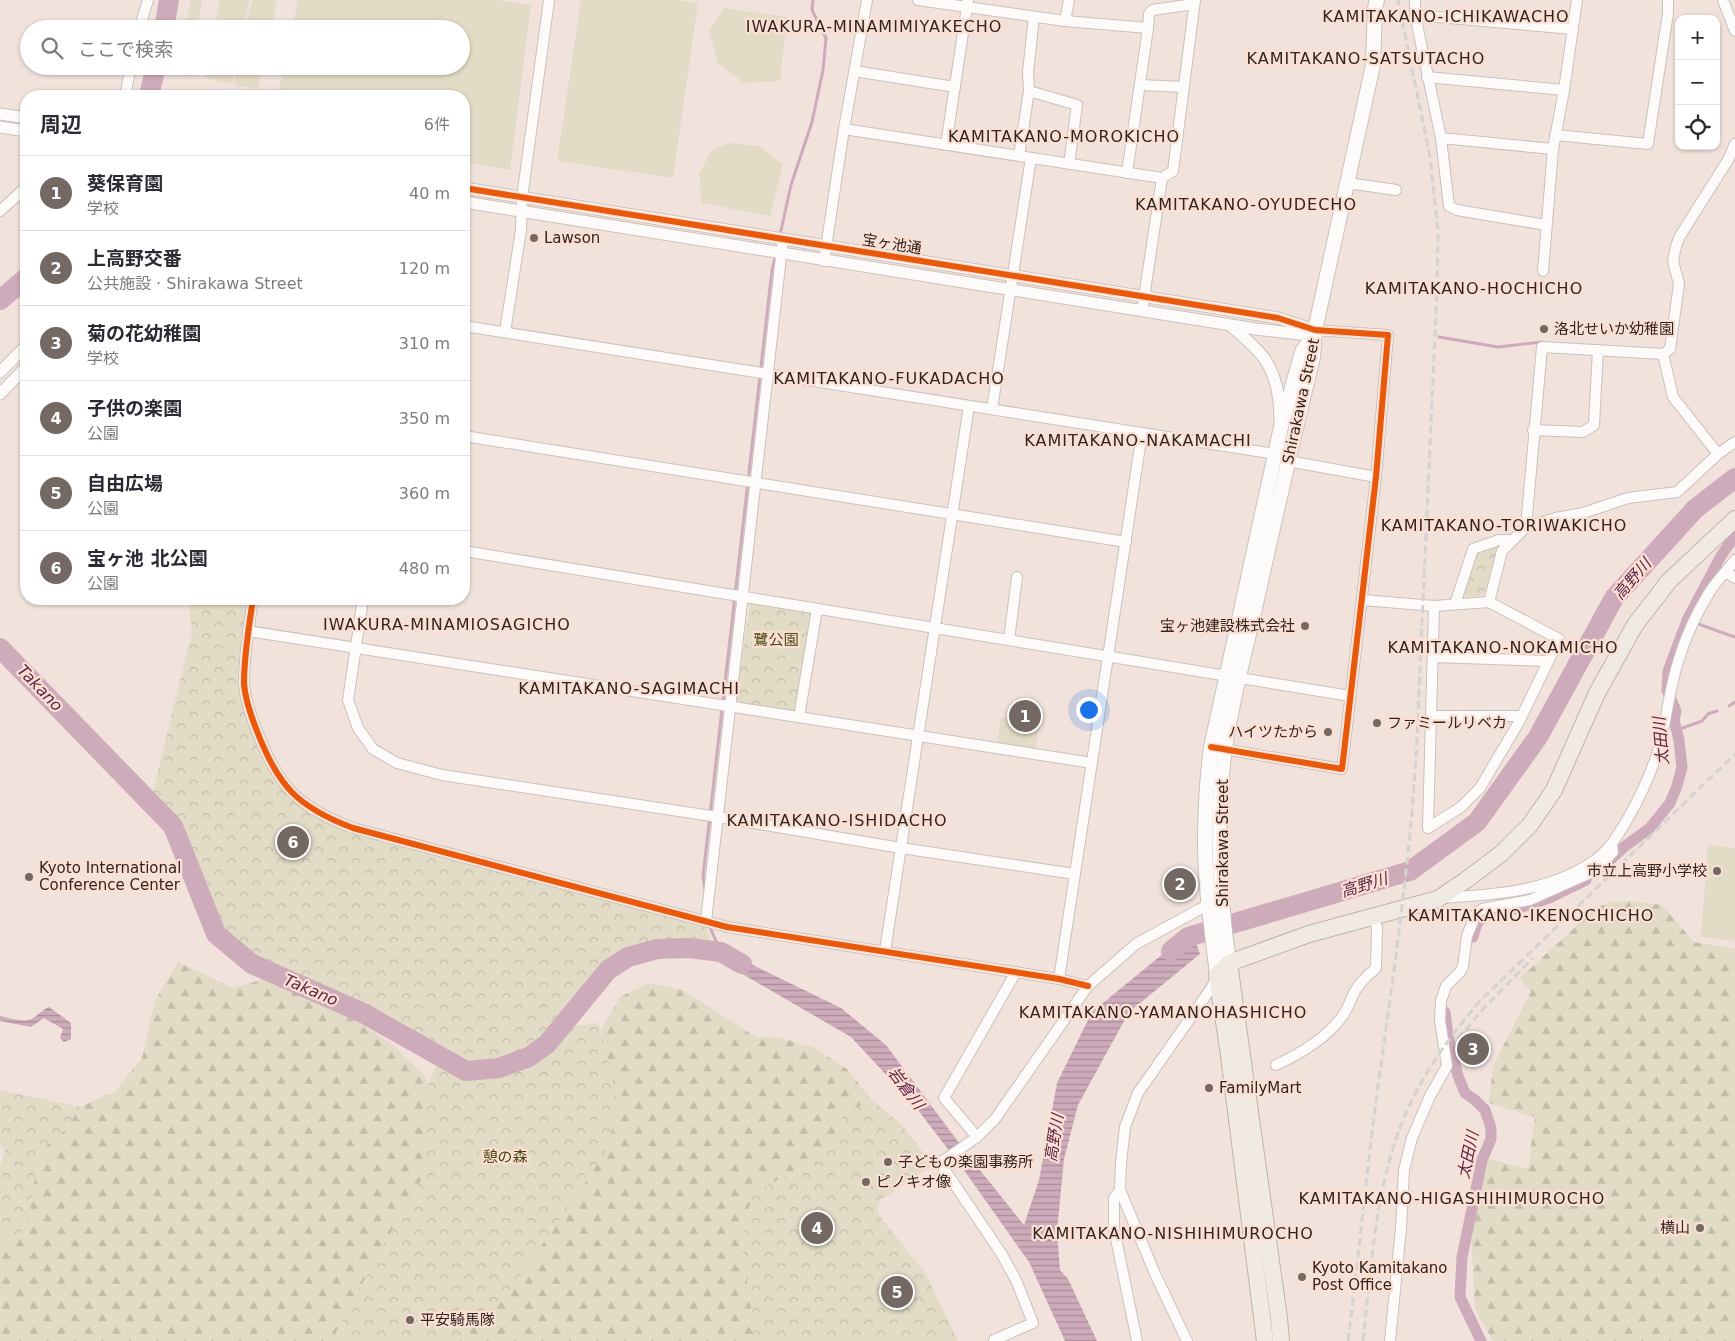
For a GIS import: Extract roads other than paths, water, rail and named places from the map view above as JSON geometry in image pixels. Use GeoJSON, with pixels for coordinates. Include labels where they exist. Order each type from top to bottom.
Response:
{"type":"FeatureCollection","features":[{"type":"Feature","properties":{"kind":"highway"},"geometry":{"type":"LineString","coordinates":[[1222,964],[1309,934],[1438,899],[1502,853],[1530,826],[1554,790],[1597,693],[1635,625],[1669,581],[1735,519]]}},
{"type":"Feature","properties":{"kind":"highway","name":"Shirakawa Street"},"geometry":{"type":"LineString","coordinates":[[1222,964],[1228,1048],[1265,1341]]}},
{"type":"Feature","properties":{"kind":"highway","name":"Shirakawa Street"},"geometry":{"type":"LineString","coordinates":[[1222,964],[1250,1102],[1281,1341]]}},
{"type":"Feature","properties":{"kind":"main road"},"geometry":{"type":"LineString","coordinates":[[1315,330],[1373,64],[1373,3]]}},
{"type":"Feature","properties":{"kind":"main road","name":"Shirakawa Street"},"geometry":{"type":"LineString","coordinates":[[1222,964],[1220,808],[1232,677],[1280,427],[1302,352],[1315,330]]}},
{"type":"Feature","properties":{"kind":"main road","name":"Shirakawa Street"},"geometry":{"type":"LineString","coordinates":[[1222,964],[1209,911],[1205,843],[1207,779],[1211,747],[1232,677],[1288,461],[1313,358],[1315,330]]}},
{"type":"Feature","properties":{"kind":"street"},"geometry":{"type":"LineString","coordinates":[[142,20],[148,0]]}},
{"type":"Feature","properties":{"kind":"street"},"geometry":{"type":"LineString","coordinates":[[505,332],[523,212],[522,198],[550,0]]}},
{"type":"Feature","properties":{"kind":"street"},"geometry":{"type":"LineString","coordinates":[[824,261],[844,129],[867,0]]}},
{"type":"Feature","properties":{"kind":"street"},"geometry":{"type":"LineString","coordinates":[[918,0],[967,4],[1065,21],[1148,28]]}},
{"type":"Feature","properties":{"kind":"street"},"geometry":{"type":"LineString","coordinates":[[1065,21],[1069,0]]}},
{"type":"Feature","properties":{"kind":"street"},"geometry":{"type":"LineString","coordinates":[[1415,0],[1415,15],[1441,138],[1449,206],[1457,210],[1546,224]]}},
{"type":"Feature","properties":{"kind":"street"},"geometry":{"type":"LineString","coordinates":[[1543,272],[1553,149],[1577,0]]}},
{"type":"Feature","properties":{"kind":"street"},"geometry":{"type":"LineString","coordinates":[[1555,135],[1648,144],[1668,13],[1668,0]]}},
{"type":"Feature","properties":{"kind":"street"},"geometry":{"type":"LineString","coordinates":[[1723,0],[1735,31]]}},
{"type":"Feature","properties":{"kind":"street"},"geometry":{"type":"LineString","coordinates":[[844,129],[1127,173],[1162,178],[1173,170],[1195,2],[1152,10],[1149,14],[1127,173]]}},
{"type":"Feature","properties":{"kind":"street"},"geometry":{"type":"LineString","coordinates":[[946,145],[967,4]]}},
{"type":"Feature","properties":{"kind":"street"},"geometry":{"type":"LineString","coordinates":[[1415,15],[1573,29]]}},
{"type":"Feature","properties":{"kind":"street"},"geometry":{"type":"LineString","coordinates":[[1018,156],[1029,92],[1028,72],[1034,17]]}},
{"type":"Feature","properties":{"kind":"street"},"geometry":{"type":"LineString","coordinates":[[854,71],[955,87]]}},
{"type":"Feature","properties":{"kind":"street"},"geometry":{"type":"LineString","coordinates":[[126,90],[129,75]]}},
{"type":"Feature","properties":{"kind":"street"},"geometry":{"type":"LineString","coordinates":[[1427,77],[1564,90]]}},
{"type":"Feature","properties":{"kind":"street"},"geometry":{"type":"LineString","coordinates":[[1140,85],[1184,87]]}},
{"type":"Feature","properties":{"kind":"street"},"geometry":{"type":"LineString","coordinates":[[1029,92],[1077,105],[1069,164]]}},
{"type":"Feature","properties":{"kind":"street"},"geometry":{"type":"LineString","coordinates":[[0,114],[20,117]]}},
{"type":"Feature","properties":{"kind":"street"},"geometry":{"type":"LineString","coordinates":[[0,126],[20,129]]}},
{"type":"Feature","properties":{"kind":"street"},"geometry":{"type":"LineString","coordinates":[[1441,138],[1553,149]]}},
{"type":"Feature","properties":{"kind":"street"},"geometry":{"type":"LineString","coordinates":[[1526,527],[1533,430],[1542,347],[1663,354],[1670,349],[1679,284],[1673,261],[1676,246],[1680,236],[1728,160],[1735,144]]}},
{"type":"Feature","properties":{"kind":"street"},"geometry":{"type":"LineString","coordinates":[[992,409],[1031,158]]}},
{"type":"Feature","properties":{"kind":"street"},"geometry":{"type":"LineString","coordinates":[[1142,311],[1162,178]]}},
{"type":"Feature","properties":{"kind":"street"},"geometry":{"type":"LineString","coordinates":[[1348,183],[1396,190]]}},
{"type":"Feature","properties":{"kind":"street","name":"宝ヶ池通"},"geometry":{"type":"LineString","coordinates":[[470,189],[1278,318],[1315,330]]}},
{"type":"Feature","properties":{"kind":"street"},"geometry":{"type":"LineString","coordinates":[[0,211],[20,193]]}},
{"type":"Feature","properties":{"kind":"street","name":"宝ヶ池通"},"geometry":{"type":"LineString","coordinates":[[470,203],[1230,325],[1299,334],[1315,330]]}},
{"type":"Feature","properties":{"kind":"street"},"geometry":{"type":"LineString","coordinates":[[706,921],[783,239]]}},
{"type":"Feature","properties":{"kind":"street"},"geometry":{"type":"LineString","coordinates":[[1230,325],[1264,358],[1274,377],[1280,397],[1280,427]]}},
{"type":"Feature","properties":{"kind":"street"},"geometry":{"type":"LineString","coordinates":[[470,327],[1274,454]]}},
{"type":"Feature","properties":{"kind":"street"},"geometry":{"type":"LineString","coordinates":[[1211,747],[1342,769],[1376,478],[1388,335],[1315,330]]}},
{"type":"Feature","properties":{"kind":"street"},"geometry":{"type":"LineString","coordinates":[[1533,430],[1583,432],[1594,425],[1598,350]]}},
{"type":"Feature","properties":{"kind":"street"},"geometry":{"type":"LineString","coordinates":[[0,372],[20,352]]}},
{"type":"Feature","properties":{"kind":"street"},"geometry":{"type":"LineString","coordinates":[[1663,354],[1673,397],[1718,454]]}},
{"type":"Feature","properties":{"kind":"street"},"geometry":{"type":"LineString","coordinates":[[0,394],[20,373]]}},
{"type":"Feature","properties":{"kind":"street"},"geometry":{"type":"LineString","coordinates":[[885,951],[969,406]]}},
{"type":"Feature","properties":{"kind":"street"},"geometry":{"type":"LineString","coordinates":[[1059,979],[1142,433]]}},
{"type":"Feature","properties":{"kind":"street"},"geometry":{"type":"LineString","coordinates":[[470,437],[1126,542]]}},
{"type":"Feature","properties":{"kind":"street"},"geometry":{"type":"LineString","coordinates":[[1489,602],[1502,551],[1526,527],[1556,518],[1584,513],[1628,498],[1677,492],[1718,454],[1735,442]]}},
{"type":"Feature","properties":{"kind":"street"},"geometry":{"type":"LineString","coordinates":[[1288,461],[1376,478]]}},
{"type":"Feature","properties":{"kind":"street"},"geometry":{"type":"LineString","coordinates":[[1455,604],[1473,549],[1499,540],[1511,540]]}},
{"type":"Feature","properties":{"kind":"street"},"geometry":{"type":"LineString","coordinates":[[470,552],[1350,696]]}},
{"type":"Feature","properties":{"kind":"street"},"geometry":{"type":"LineString","coordinates":[[1438,899],[1497,894],[1531,888],[1565,876],[1590,863],[1612,845],[1631,812],[1659,748],[1678,661],[1691,627],[1710,591],[1735,560]]}},
{"type":"Feature","properties":{"kind":"street"},"geometry":{"type":"LineString","coordinates":[[1726,572],[1735,578]]}},
{"type":"Feature","properties":{"kind":"street"},"geometry":{"type":"LineString","coordinates":[[1009,640],[1016,577]]}},
{"type":"Feature","properties":{"kind":"street"},"geometry":{"type":"LineString","coordinates":[[1363,600],[1434,606],[1489,602],[1559,639],[1522,716],[1480,788],[1460,807],[1428,828],[1434,606]]}},
{"type":"Feature","properties":{"kind":"street"},"geometry":{"type":"LineString","coordinates":[[252,605],[244,684],[252,718],[278,777],[309,808],[331,820],[353,828],[727,927],[1059,979],[1088,986]]}},
{"type":"Feature","properties":{"kind":"street"},"geometry":{"type":"LineString","coordinates":[[362,605],[348,700],[358,728],[373,749],[397,763],[442,775],[1075,874]]}},
{"type":"Feature","properties":{"kind":"street"},"geometry":{"type":"LineString","coordinates":[[799,718],[817,609]]}},
{"type":"Feature","properties":{"kind":"street"},"geometry":{"type":"LineString","coordinates":[[248,631],[1092,763]]}},
{"type":"Feature","properties":{"kind":"street"},"geometry":{"type":"LineString","coordinates":[[1434,657],[1548,661]]}},
{"type":"Feature","properties":{"kind":"street"},"geometry":{"type":"LineString","coordinates":[[1430,716],[1522,716]]}},
{"type":"Feature","properties":{"kind":"street"},"geometry":{"type":"LineString","coordinates":[[1390,1341],[1401,1228],[1404,1170],[1412,1138],[1430,1096],[1447,1066],[1440,1020],[1440,1001],[1446,986],[1460,972],[1468,936],[1476,914],[1482,909],[1530,900],[1595,871],[1613,852],[1612,845]]}},
{"type":"Feature","properties":{"kind":"street"},"geometry":{"type":"LineString","coordinates":[[995,1341],[1033,1323],[1016,1280],[940,1163],[977,1138],[995,1119],[1088,986],[1136,944],[1209,911]]}},
{"type":"Feature","properties":{"kind":"street"},"geometry":{"type":"LineString","coordinates":[[1276,1065],[1295,1056],[1322,1037],[1341,1019],[1349,1006],[1354,991],[1376,968],[1377,928],[1374,917]]}},
{"type":"Feature","properties":{"kind":"street"},"geometry":{"type":"LineString","coordinates":[[1187,1341],[1156,1276],[1120,1190],[1125,1127],[1138,1093],[1212,987],[1222,964]]}},
{"type":"Feature","properties":{"kind":"street"},"geometry":{"type":"LineString","coordinates":[[977,1138],[944,1098],[1016,972]]}},
{"type":"Feature","properties":{"kind":"street"},"geometry":{"type":"LineString","coordinates":[[1120,1190],[1114,1198],[1114,1229],[1137,1341]]}},
{"type":"Feature","properties":{"kind":"water"},"geometry":{"type":"Polygon","coordinates":[[[1192,930],[1200,954],[1129,1012],[1078,1105],[1064,1159],[1057,1231],[1060,1270],[1068,1279],[1097,1341],[1065,1341],[1029,1262],[966,1173],[915,1106],[851,1037],[727,965],[716,947],[841,1008],[886,1045],[971,1159],[1024,1225],[1039,1180],[1057,1083],[1092,1012],[1192,930]]]}},
{"type":"Feature","properties":{"kind":"water"},"geometry":{"type":"Polygon","coordinates":[[[49,1007],[71,1023],[71,1039],[64,1042],[60,1038],[63,1029],[44,1018],[31,1027],[0,1021],[0,1016],[19,1020],[32,1019],[49,1007]]]}},
{"type":"Feature","properties":{"kind":"waterway","name":"岩倉川"},"geometry":{"type":"LineString","coordinates":[[166,20],[169,0]]}},
{"type":"Feature","properties":{"kind":"waterway"},"geometry":{"type":"LineString","coordinates":[[780,235],[791,185],[812,122],[823,70],[826,38],[812,10],[813,0]]}},
{"type":"Feature","properties":{"kind":"waterway","name":"岩倉川"},"geometry":{"type":"LineString","coordinates":[[150,90],[154,75]]}},
{"type":"Feature","properties":{"kind":"waterway"},"geometry":{"type":"LineString","coordinates":[[705,890],[703,876],[772,270],[776,254]]}},
{"type":"Feature","properties":{"kind":"waterway","name":"岩倉川"},"geometry":{"type":"LineString","coordinates":[[0,300],[20,283]]}},
{"type":"Feature","properties":{"kind":"waterway"},"geometry":{"type":"LineString","coordinates":[[1439,337],[1498,347],[1542,342]]}},
{"type":"Feature","properties":{"kind":"waterway","name":"高野川"},"geometry":{"type":"LineString","coordinates":[[1171,951],[1188,937],[1410,871],[1477,822],[1538,737],[1614,598],[1695,509],[1735,478]]}},
{"type":"Feature","properties":{"kind":"waterway","name":"太田川"},"geometry":{"type":"LineString","coordinates":[[1608,862],[1624,847],[1650,828],[1670,803],[1677,786],[1682,767],[1679,740],[1674,720],[1676,711],[1667,690],[1668,671],[1688,618],[1721,556],[1735,535]]}},
{"type":"Feature","properties":{"kind":"waterway"},"geometry":{"type":"LineString","coordinates":[[1687,620],[1735,637]]}},
{"type":"Feature","properties":{"kind":"waterway","name":"Takano"},"geometry":{"type":"LineString","coordinates":[[0,648],[173,826],[216,934],[252,964],[363,1013],[466,1071],[499,1068],[529,1057],[547,1044],[608,970],[628,957],[657,949],[689,948],[721,952],[742,964]]}},
{"type":"Feature","properties":{"kind":"waterway"},"geometry":{"type":"LineString","coordinates":[[1729,706],[1735,702]]}},
{"type":"Feature","properties":{"kind":"waterway"},"geometry":{"type":"LineString","coordinates":[[1677,730],[1702,721],[1708,714],[1717,711]]}},
{"type":"Feature","properties":{"kind":"waterway","name":"太田川"},"geometry":{"type":"LineString","coordinates":[[1473,937],[1477,923],[1489,913],[1519,908],[1549,898],[1586,880]]}},
{"type":"Feature","properties":{"kind":"waterway"},"geometry":{"type":"LineString","coordinates":[[710,924],[721,952]]}},
{"type":"Feature","properties":{"kind":"waterway","name":"太田川"},"geometry":{"type":"LineString","coordinates":[[1445,1012],[1448,1036],[1458,1076],[1465,1093],[1485,1110],[1491,1128],[1491,1139],[1482,1160],[1462,1257],[1460,1297],[1481,1341]]}},
{"type":"Feature","properties":{"kind":"railway"},"geometry":{"type":"LineString","coordinates":[[1348,1341],[1410,835],[1417,737],[1437,292],[1438,230],[1430,157],[1398,0]]}},
{"type":"Feature","properties":{"kind":"railway"},"geometry":{"type":"LineString","coordinates":[[1363,1341],[1373,1247],[1391,1154],[1401,1125],[1428,1071],[1452,1036],[1479,1002],[1735,754]]}},
{"type":"Feature","properties":{"kind":"railway"},"geometry":{"type":"LineString","coordinates":[[1458,1039],[1483,1009],[1533,958]]}},
{"type":"Feature","properties":{"kind":"place","name":"Lawson"},"geometry":{"type":"Point","coordinates":[534,238]}},
{"type":"Feature","properties":{"kind":"place","name":"洛北せいか幼稚園"},"geometry":{"type":"Point","coordinates":[1544,329]}},
{"type":"Feature","properties":{"kind":"place","name":"宝ヶ池建設株式会社"},"geometry":{"type":"Point","coordinates":[1305,626]}},
{"type":"Feature","properties":{"kind":"place","name":"葵保育園"},"geometry":{"type":"Point","coordinates":[1025,716]}},
{"type":"Feature","properties":{"kind":"place","name":"ファミールリベカ"},"geometry":{"type":"Point","coordinates":[1377,723]}},
{"type":"Feature","properties":{"kind":"place","name":"ハイツたから"},"geometry":{"type":"Point","coordinates":[1328,732]}},
{"type":"Feature","properties":{"kind":"place","name":"宝ヶ池 北公園"},"geometry":{"type":"Point","coordinates":[293,842]}},
{"type":"Feature","properties":{"kind":"place","name":"市立上高野小学校"},"geometry":{"type":"Point","coordinates":[1717,871]}},
{"type":"Feature","properties":{"kind":"place","name":"Kyoto International Conference Center"},"geometry":{"type":"Point","coordinates":[29,877]}},
{"type":"Feature","properties":{"kind":"place","name":"上高野交番"},"geometry":{"type":"Point","coordinates":[1180,884]}},
{"type":"Feature","properties":{"kind":"place","name":"菊の花幼稚園"},"geometry":{"type":"Point","coordinates":[1473,1049]}},
{"type":"Feature","properties":{"kind":"place","name":"FamilyMart"},"geometry":{"type":"Point","coordinates":[1209,1088]}},
{"type":"Feature","properties":{"kind":"place","name":"子どもの楽園事務所"},"geometry":{"type":"Point","coordinates":[888,1162]}},
{"type":"Feature","properties":{"kind":"place","name":"ピノキオ像"},"geometry":{"type":"Point","coordinates":[866,1182]}},
{"type":"Feature","properties":{"kind":"place","name":"子供の楽園"},"geometry":{"type":"Point","coordinates":[817,1228]}},
{"type":"Feature","properties":{"kind":"place","name":"横山"},"geometry":{"type":"Point","coordinates":[1700,1228]}},
{"type":"Feature","properties":{"kind":"place","name":"Kyoto Kamitakano Post Office"},"geometry":{"type":"Point","coordinates":[1302,1277]}},
{"type":"Feature","properties":{"kind":"place","name":"自由広場"},"geometry":{"type":"Point","coordinates":[897,1292]}},
{"type":"Feature","properties":{"kind":"place","name":"平安騎馬隊"},"geometry":{"type":"Point","coordinates":[410,1320]}},
{"type":"Feature","properties":{"kind":"district","name":"KAMITAKANO-ICHIKAWACHO"},"geometry":{"type":"Point","coordinates":[1446,16]}},
{"type":"Feature","properties":{"kind":"district","name":"IWAKURA-MINAMIMIYAKECHO"},"geometry":{"type":"Point","coordinates":[874,26]}},
{"type":"Feature","properties":{"kind":"district","name":"KAMITAKANO-SATSUTACHO"},"geometry":{"type":"Point","coordinates":[1366,58]}},
{"type":"Feature","properties":{"kind":"district","name":"KAMITAKANO-MOROKICHO"},"geometry":{"type":"Point","coordinates":[1064,136]}},
{"type":"Feature","properties":{"kind":"district","name":"KAMITAKANO-OYUDECHO"},"geometry":{"type":"Point","coordinates":[1246,204]}},
{"type":"Feature","properties":{"kind":"district","name":"KAMITAKANO-HOCHICHO"},"geometry":{"type":"Point","coordinates":[1474,288]}},
{"type":"Feature","properties":{"kind":"district","name":"KAMITAKANO-FUKADACHO"},"geometry":{"type":"Point","coordinates":[889,378]}},
{"type":"Feature","properties":{"kind":"district","name":"KAMITAKANO-NAKAMACHI"},"geometry":{"type":"Point","coordinates":[1138,440]}},
{"type":"Feature","properties":{"kind":"district","name":"KAMITAKANO-TORIWAKICHO"},"geometry":{"type":"Point","coordinates":[1504,525]}},
{"type":"Feature","properties":{"kind":"district","name":"IWAKURA-MINAMIOSAGICHO"},"geometry":{"type":"Point","coordinates":[447,624]}},
{"type":"Feature","properties":{"kind":"district","name":"KAMITAKANO-NOKAMICHO"},"geometry":{"type":"Point","coordinates":[1503,647]}},
{"type":"Feature","properties":{"kind":"district","name":"KAMITAKANO-SAGIMACHI"},"geometry":{"type":"Point","coordinates":[629,688]}},
{"type":"Feature","properties":{"kind":"district","name":"KAMITAKANO-ISHIDACHO"},"geometry":{"type":"Point","coordinates":[837,820]}},
{"type":"Feature","properties":{"kind":"district","name":"KAMITAKANO-IKENOCHICHO"},"geometry":{"type":"Point","coordinates":[1531,915]}},
{"type":"Feature","properties":{"kind":"district","name":"KAMITAKANO-YAMANOHASHICHO"},"geometry":{"type":"Point","coordinates":[1163,1012]}},
{"type":"Feature","properties":{"kind":"district","name":"KAMITAKANO-HIGASHIHIMUROCHO"},"geometry":{"type":"Point","coordinates":[1452,1198]}},
{"type":"Feature","properties":{"kind":"district","name":"KAMITAKANO-NISHIHIMUROCHO"},"geometry":{"type":"Point","coordinates":[1173,1233]}},
{"type":"Feature","properties":{"kind":"park label","name":"鷺公園"},"geometry":{"type":"Point","coordinates":[776,640]}},
{"type":"Feature","properties":{"kind":"park label","name":"憩の森"},"geometry":{"type":"Point","coordinates":[505,1157]}}]}
